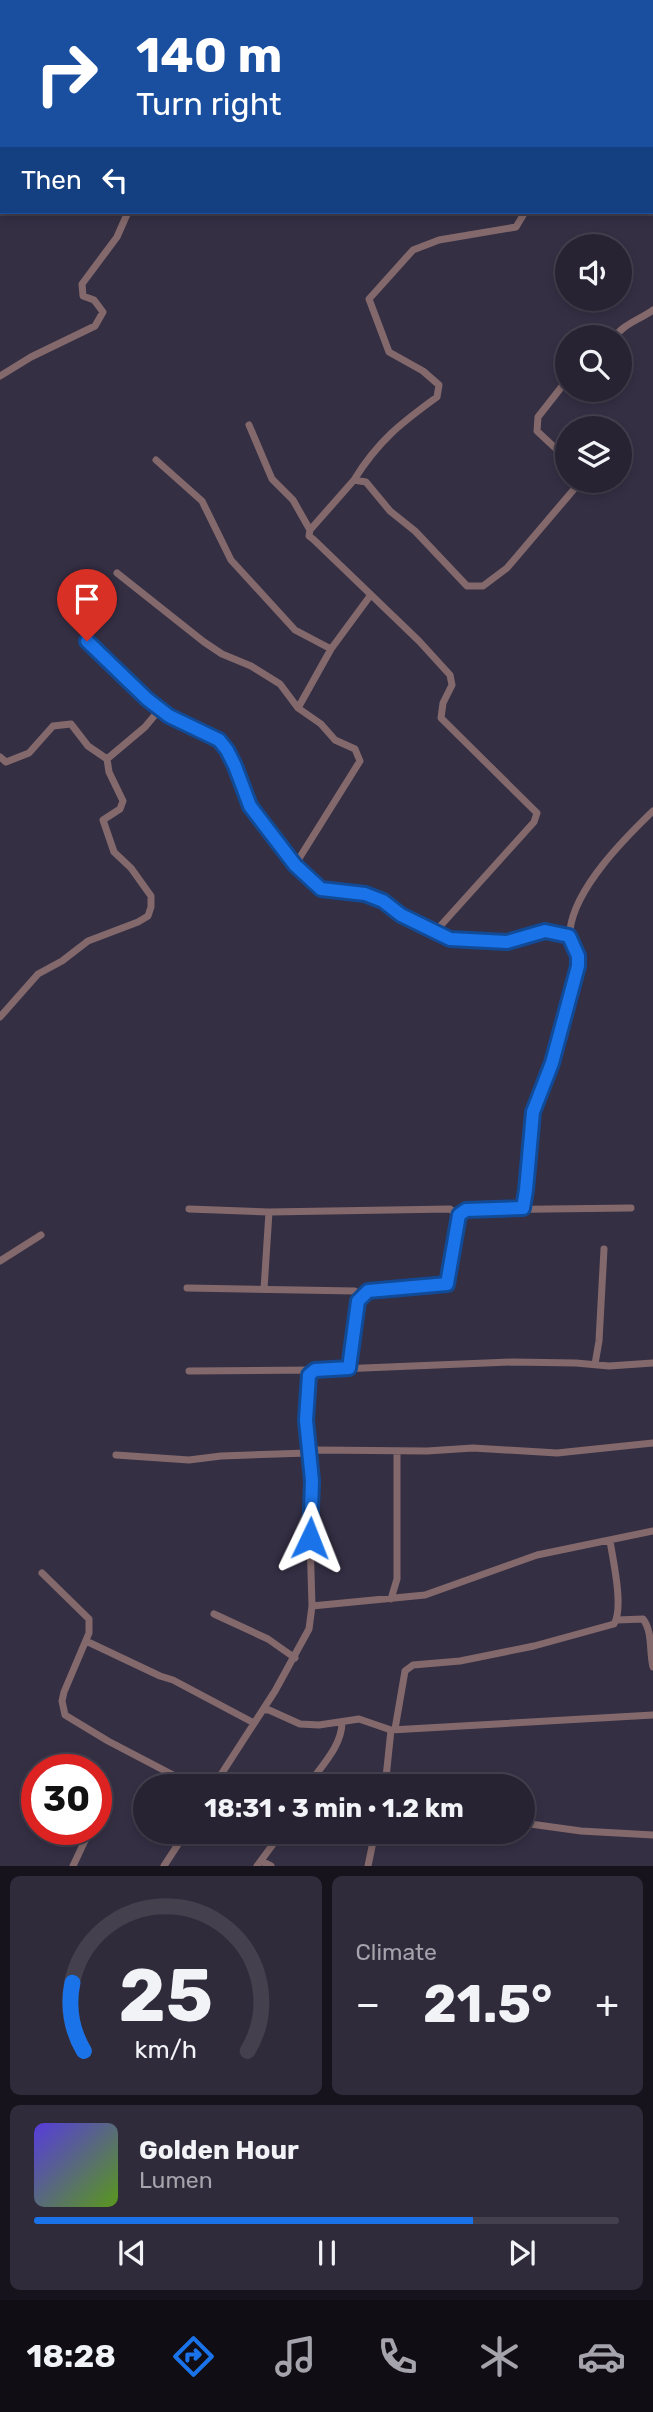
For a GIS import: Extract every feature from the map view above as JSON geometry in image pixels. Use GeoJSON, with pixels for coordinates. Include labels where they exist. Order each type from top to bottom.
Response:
{"type":"FeatureCollection","features":[{"type":"Feature","properties":{"kind":"street"},"geometry":{"type":"LineString","coordinates":[[0,376],[31,357],[95,326],[103,312],[94,300],[83,296],[82,284],[117,237],[127,214]]}},
{"type":"Feature","properties":{"kind":"street"},"geometry":{"type":"LineString","coordinates":[[310,530],[354,480],[371,453],[402,422],[437,397],[439,385],[423,371],[390,352],[369,299],[413,250],[439,240],[516,227],[524,214]]}},
{"type":"Feature","properties":{"kind":"street"},"geometry":{"type":"LineString","coordinates":[[628,325],[653,310]]}},
{"type":"Feature","properties":{"kind":"street"},"geometry":{"type":"LineString","coordinates":[[555,395],[538,417],[537,431],[555,448]]}},
{"type":"Feature","properties":{"kind":"street"},"geometry":{"type":"LineString","coordinates":[[249,425],[272,479],[293,500],[313,539],[419,641],[450,675],[452,685],[440,718],[537,813],[534,822],[434,933]]}},
{"type":"Feature","properties":{"kind":"street"},"geometry":{"type":"LineString","coordinates":[[156,460],[202,501],[231,560],[295,630],[331,649]]}},
{"type":"Feature","properties":{"kind":"street"},"geometry":{"type":"LineString","coordinates":[[354,480],[366,482],[390,511],[415,531],[467,586],[483,586],[507,568],[571,493]]}},
{"type":"Feature","properties":{"kind":"street"},"geometry":{"type":"LineString","coordinates":[[117,573],[204,642],[280,684],[298,708],[321,724],[335,740],[355,749],[360,761],[295,865]]}},
{"type":"Feature","properties":{"kind":"street"},"geometry":{"type":"LineString","coordinates":[[298,708],[331,649],[370,596]]}},
{"type":"Feature","properties":{"kind":"street"},"geometry":{"type":"LineString","coordinates":[[87,641],[159,709],[198,732],[219,740],[235,766],[250,806],[295,865],[321,889],[365,894],[383,901],[401,915],[450,939],[507,942],[545,931],[569,936]]}},
{"type":"Feature","properties":{"kind":"street"},"geometry":{"type":"LineString","coordinates":[[107,759],[145,727],[159,709]]}},
{"type":"Feature","properties":{"kind":"street"},"geometry":{"type":"LineString","coordinates":[[0,757],[6,761],[29,753],[53,726],[71,724],[88,746],[107,759],[109,772],[123,800],[120,809],[103,820],[114,852],[131,868],[151,896],[148,916],[88,941],[62,961],[38,974],[0,1017]]}},
{"type":"Feature","properties":{"kind":"street"},"geometry":{"type":"LineString","coordinates":[[523,1208],[533,1112],[552,1063],[578,966],[578,956],[569,936],[570,927],[577,906],[608,855],[653,811]]}},
{"type":"Feature","properties":{"kind":"street"},"geometry":{"type":"LineString","coordinates":[[456,1222],[459,1215],[466,1210],[631,1208]]}},
{"type":"Feature","properties":{"kind":"street"},"geometry":{"type":"LineString","coordinates":[[189,1209],[269,1212],[450,1209],[456,1214],[447,1284],[368,1291],[358,1301]]}},
{"type":"Feature","properties":{"kind":"street"},"geometry":{"type":"LineString","coordinates":[[264,1289],[269,1212]]}},
{"type":"Feature","properties":{"kind":"street"},"geometry":{"type":"LineString","coordinates":[[0,1261],[41,1236]]}},
{"type":"Feature","properties":{"kind":"street"},"geometry":{"type":"LineString","coordinates":[[595,1364],[604,1250]]}},
{"type":"Feature","properties":{"kind":"street"},"geometry":{"type":"LineString","coordinates":[[187,1288],[351,1290],[357,1294],[358,1301],[349,1368]]}},
{"type":"Feature","properties":{"kind":"street"},"geometry":{"type":"LineString","coordinates":[[189,1371],[315,1370],[512,1362],[609,1366],[653,1363]]}},
{"type":"Feature","properties":{"kind":"street"},"geometry":{"type":"LineString","coordinates":[[221,1774],[295,1658],[309,1629],[312,1606],[312,1481],[306,1420],[309,1375],[315,1370]]}},
{"type":"Feature","properties":{"kind":"street"},"geometry":{"type":"LineString","coordinates":[[116,1455],[188,1460],[324,1450],[473,1448],[557,1453],[653,1443]]}},
{"type":"Feature","properties":{"kind":"street"},"geometry":{"type":"LineString","coordinates":[[391,1599],[397,1579],[397,1451]]}},
{"type":"Feature","properties":{"kind":"street"},"geometry":{"type":"LineString","coordinates":[[312,1606],[425,1595],[537,1555],[653,1531]]}},
{"type":"Feature","properties":{"kind":"street"},"geometry":{"type":"LineString","coordinates":[[610,1541],[618,1598],[617,1620]]}},
{"type":"Feature","properties":{"kind":"street"},"geometry":{"type":"LineString","coordinates":[[42,1573],[89,1619],[89,1633],[64,1692],[62,1701],[65,1715],[171,1774]]}},
{"type":"Feature","properties":{"kind":"street"},"geometry":{"type":"LineString","coordinates":[[214,1614],[268,1639],[295,1658]]}},
{"type":"Feature","properties":{"kind":"street"},"geometry":{"type":"LineString","coordinates":[[386,1774],[405,1671],[413,1665],[460,1661],[534,1646],[609,1626],[617,1620],[643,1619],[649,1628],[653,1667]]}},
{"type":"Feature","properties":{"kind":"street"},"geometry":{"type":"LineString","coordinates":[[86,1641],[173,1680],[254,1723]]}},
{"type":"Feature","properties":{"kind":"street"},"geometry":{"type":"LineString","coordinates":[[263,1710],[269,1710],[299,1724],[318,1726],[359,1719],[393,1730],[653,1715]]}},
{"type":"Feature","properties":{"kind":"street"},"geometry":{"type":"LineString","coordinates":[[315,1774],[332,1753],[342,1722]]}},
{"type":"Feature","properties":{"kind":"street"},"geometry":{"type":"LineString","coordinates":[[535,1825],[581,1831],[653,1835]]}},
{"type":"Feature","properties":{"kind":"street"},"geometry":{"type":"LineString","coordinates":[[164,1866],[178,1844]]}},
{"type":"Feature","properties":{"kind":"street"},"geometry":{"type":"LineString","coordinates":[[271,1866],[259,1863],[273,1844]]}},
{"type":"Feature","properties":{"kind":"street"},"geometry":{"type":"LineString","coordinates":[[368,1866],[373,1844]]}},
{"type":"Feature","properties":{"kind":"street"},"geometry":{"type":"LineString","coordinates":[[73,1866],[83,1845]]}},
{"type":"Feature","properties":{"kind":"route"},"geometry":{"type":"LineString","coordinates":[[87,641],[147,699],[169,716],[219,740],[235,766],[250,806],[310,882],[321,889],[365,894],[383,901],[401,915],[450,939],[507,942],[545,931],[569,936],[578,956],[578,966],[552,1063],[533,1112],[523,1208],[466,1210],[459,1215],[447,1284],[368,1291],[363,1294],[358,1301],[349,1368],[315,1370],[309,1375],[306,1420],[312,1481],[310,1538]]}}]}
